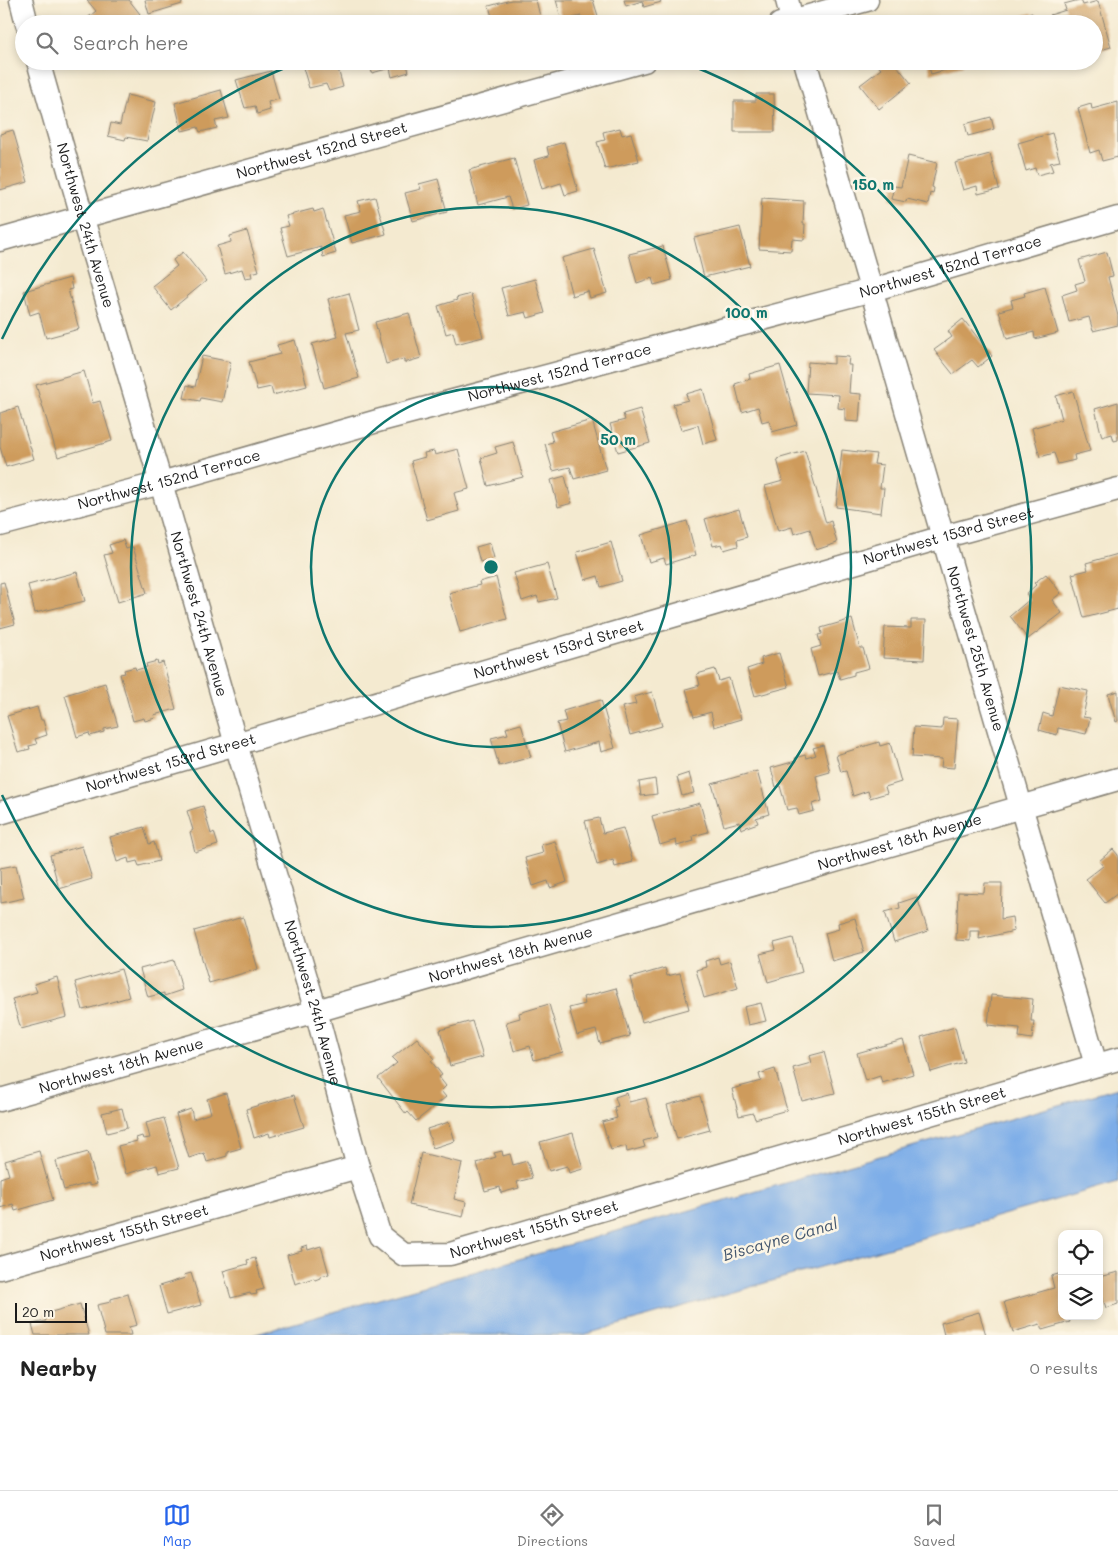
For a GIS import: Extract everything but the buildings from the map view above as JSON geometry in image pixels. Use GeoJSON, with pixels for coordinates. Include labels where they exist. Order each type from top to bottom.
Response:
{"type":"FeatureCollection","features":[{"type":"Feature","properties":{"kind":"street"},"geometry":{"type":"LineString","coordinates":[[21,0],[25,15]]}},
{"type":"Feature","properties":{"kind":"street"},"geometry":{"type":"LineString","coordinates":[[797,15],[867,0]]}},
{"type":"Feature","properties":{"kind":"street","name":"Northwest 24th Avenue"},"geometry":{"type":"LineString","coordinates":[[41,70],[236,744],[316,1011],[358,1167]]}},
{"type":"Feature","properties":{"kind":"street","name":"Northwest 152nd Street"},"geometry":{"type":"LineString","coordinates":[[0,240],[611,70]]}},
{"type":"Feature","properties":{"kind":"street","name":"Northwest 25th Avenue"},"geometry":{"type":"LineString","coordinates":[[807,70],[1096,1065]]}},
{"type":"Feature","properties":{"kind":"street","name":"Northwest 152nd Terrace"},"geometry":{"type":"LineString","coordinates":[[0,526],[381,420],[872,290],[1118,218]]}},
{"type":"Feature","properties":{"kind":"street","name":"Northwest 153rd Street"},"geometry":{"type":"LineString","coordinates":[[0,813],[943,537],[1118,489]]}},
{"type":"Feature","properties":{"kind":"street","name":"Northwest 18th Avenue"},"geometry":{"type":"LineString","coordinates":[[0,1100],[316,1011],[1118,779]]}},
{"type":"Feature","properties":{"kind":"street","name":"Northwest 155th Street"},"geometry":{"type":"LineString","coordinates":[[0,1268],[358,1167],[380,1236],[404,1255],[450,1254],[1118,1058]]}},
{"type":"Feature","properties":{"kind":"water","name":"Biscayne Canal"},"geometry":{"type":"Polygon","coordinates":[[[1118,1088],[1118,1182],[583,1335],[253,1335],[1118,1088]]]}}]}
